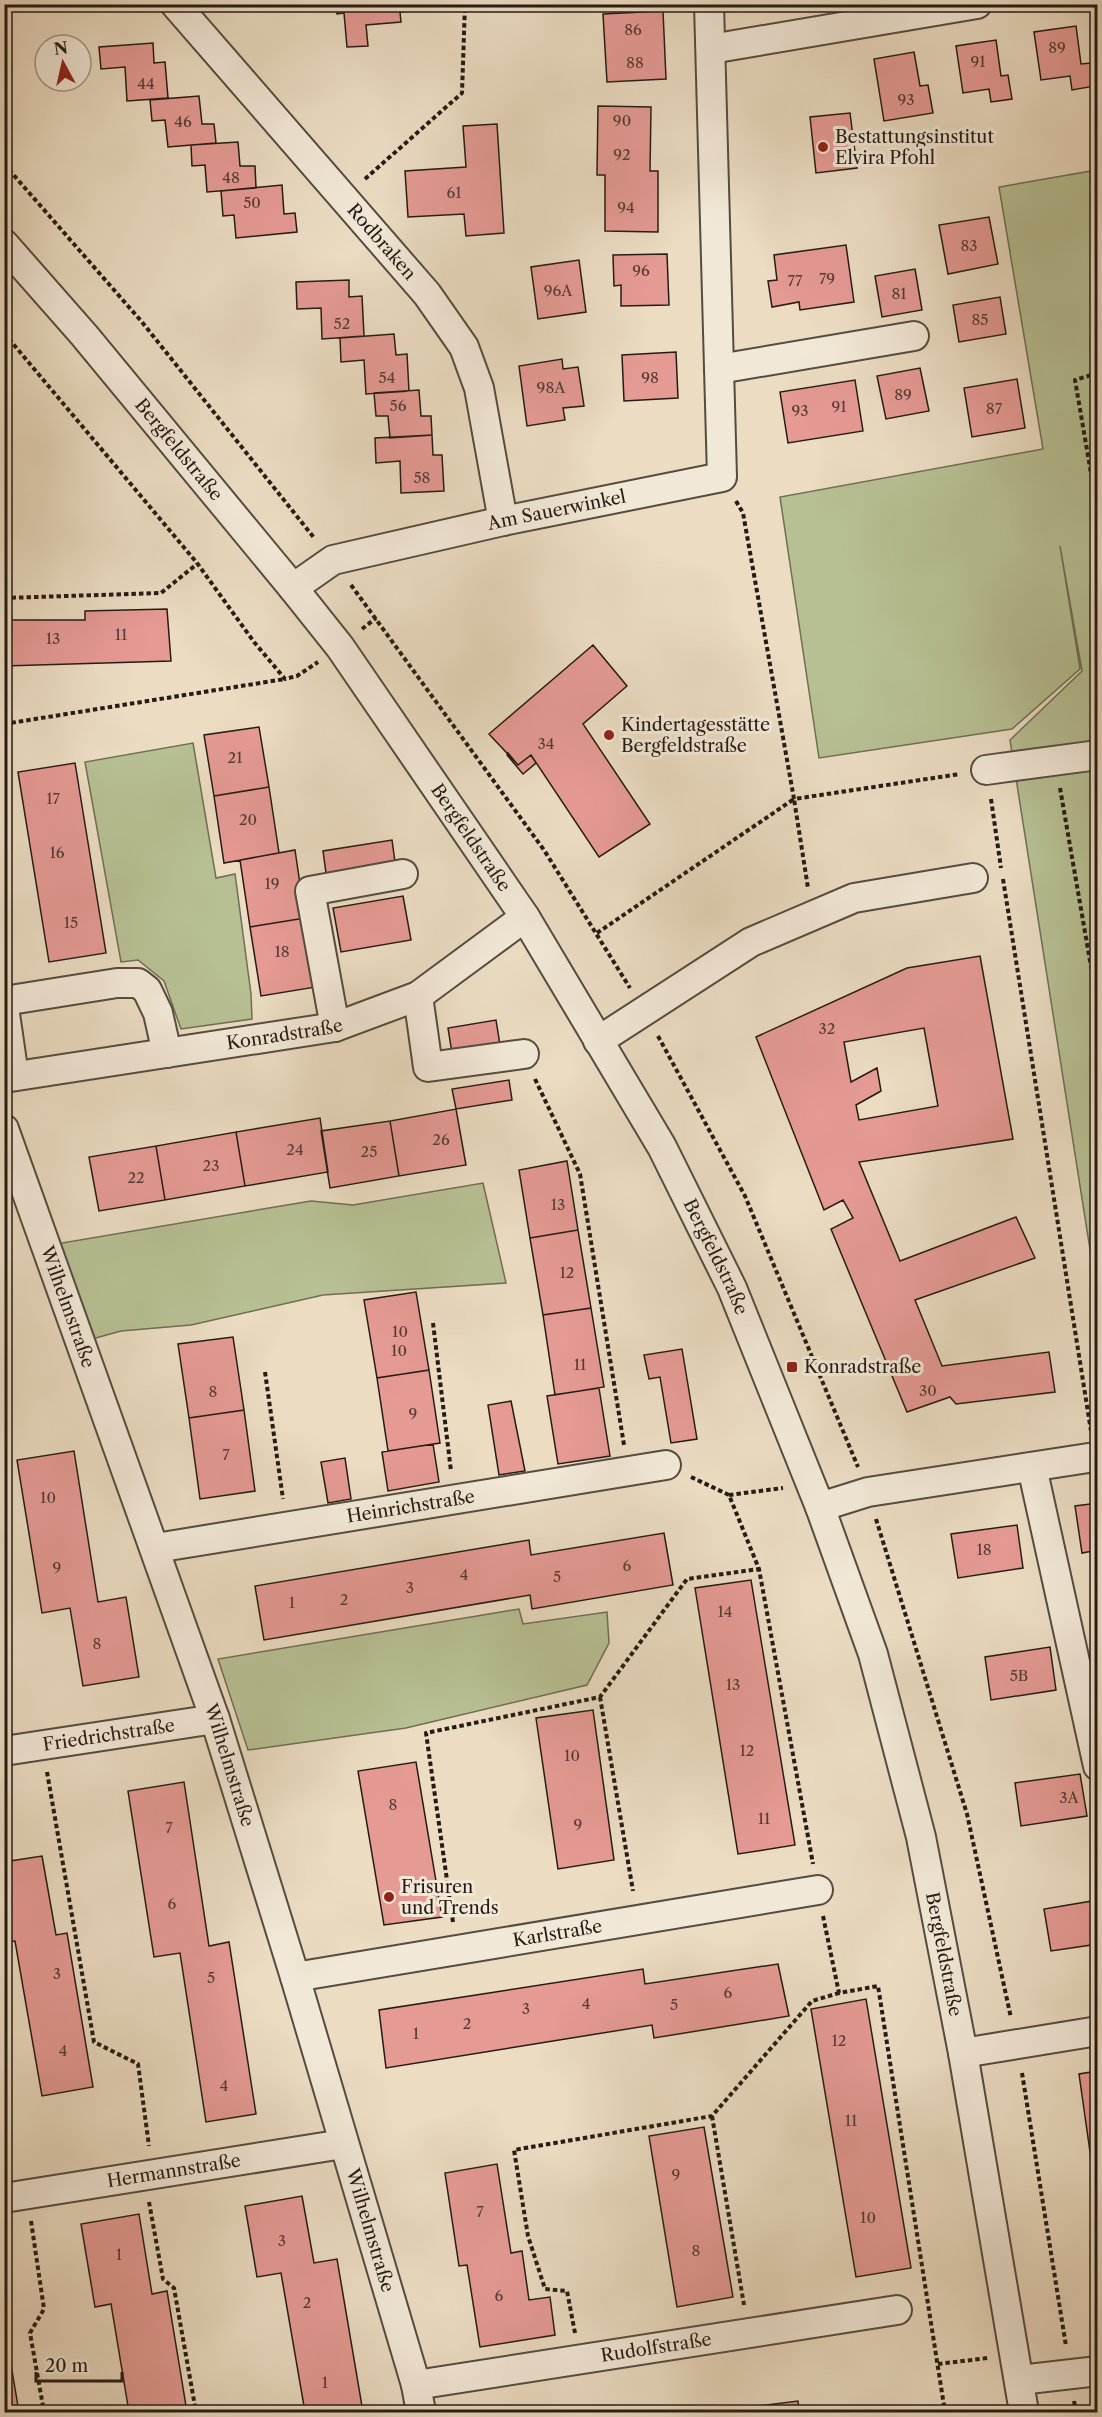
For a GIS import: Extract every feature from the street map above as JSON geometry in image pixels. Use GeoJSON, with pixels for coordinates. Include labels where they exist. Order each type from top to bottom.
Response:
{"type":"FeatureCollection","features":[{"type":"Feature","properties":{"kind":"street","name":"Rodbraken"},"geometry":{"type":"LineString","coordinates":[[175,4],[427,294],[464,347],[479,388],[503,521]]}},
{"type":"Feature","properties":{"kind":"street"},"geometry":{"type":"LineString","coordinates":[[709,4],[722,477]]}},
{"type":"Feature","properties":{"kind":"street"},"geometry":{"type":"LineString","coordinates":[[711,49],[976,4]]}},
{"type":"Feature","properties":{"kind":"street","name":"Bergfeldstraße"},"geometry":{"type":"LineString","coordinates":[[4,244],[84,335],[340,647],[525,917],[662,1147],[732,1288],[815,1495],[873,1654],[921,1837],[963,2053],[1024,2412]]}},
{"type":"Feature","properties":{"kind":"street"},"geometry":{"type":"LineString","coordinates":[[719,369],[914,336]]}},
{"type":"Feature","properties":{"kind":"street","name":"Am Sauerwinkel"},"geometry":{"type":"LineString","coordinates":[[293,588],[333,560],[503,521],[722,477]]}},
{"type":"Feature","properties":{"kind":"street"},"geometry":{"type":"LineString","coordinates":[[986,770],[1098,755]]}},
{"type":"Feature","properties":{"kind":"street"},"geometry":{"type":"LineString","coordinates":[[335,1027],[310,891],[403,874]]}},
{"type":"Feature","properties":{"kind":"street"},"geometry":{"type":"LineString","coordinates":[[597,1041],[751,942],[854,898],[974,878]]}},
{"type":"Feature","properties":{"kind":"street","name":"Konradstraße"},"geometry":{"type":"LineString","coordinates":[[4,1007],[9,1077],[335,1027],[418,996],[525,917]]}},
{"type":"Feature","properties":{"kind":"street"},"geometry":{"type":"LineString","coordinates":[[4,1001],[117,983],[138,983],[147,990],[158,1013],[167,1053]]}},
{"type":"Feature","properties":{"kind":"street"},"geometry":{"type":"LineString","coordinates":[[418,996],[428,1067],[524,1054]]}},
{"type":"Feature","properties":{"kind":"street","name":"Wilhelmstraße"},"geometry":{"type":"LineString","coordinates":[[4,1129],[156,1548],[215,1719],[295,1977],[416,2385],[421,2412]]}},
{"type":"Feature","properties":{"kind":"street"},"geometry":{"type":"LineString","coordinates":[[815,1495],[868,1492],[1095,1457]]}},
{"type":"Feature","properties":{"kind":"street","name":"Heinrichstraße"},"geometry":{"type":"LineString","coordinates":[[156,1548],[666,1465]]}},
{"type":"Feature","properties":{"kind":"street"},"geometry":{"type":"LineString","coordinates":[[1032,1467],[1098,1766]]}},
{"type":"Feature","properties":{"kind":"street","name":"Friedrichstraße"},"geometry":{"type":"LineString","coordinates":[[4,1751],[215,1719]]}},
{"type":"Feature","properties":{"kind":"street","name":"Karlstraße"},"geometry":{"type":"LineString","coordinates":[[295,1977],[457,1949],[638,1922],[818,1890]]}},
{"type":"Feature","properties":{"kind":"street"},"geometry":{"type":"LineString","coordinates":[[963,2053],[1098,2031]]}},
{"type":"Feature","properties":{"kind":"street","name":"Hermannstraße"},"geometry":{"type":"LineString","coordinates":[[15,2197],[343,2144]]}},
{"type":"Feature","properties":{"kind":"street","name":"Rudolfstraße"},"geometry":{"type":"LineString","coordinates":[[416,2385],[897,2310]]}},
{"type":"Feature","properties":{"kind":"street"},"geometry":{"type":"LineString","coordinates":[[1018,2367],[1098,2371]]}},
{"type":"Feature","properties":{"kind":"path"},"geometry":{"type":"LineString","coordinates":[[344,197],[462,93],[465,4]]}},
{"type":"Feature","properties":{"kind":"path"},"geometry":{"type":"LineString","coordinates":[[4,333],[197,563],[254,642],[285,679]]}},
{"type":"Feature","properties":{"kind":"path"},"geometry":{"type":"LineString","coordinates":[[1098,374],[1075,380],[1098,514]]}},
{"type":"Feature","properties":{"kind":"path"},"geometry":{"type":"LineString","coordinates":[[722,477],[743,513],[809,894],[816,914]]}},
{"type":"Feature","properties":{"kind":"path"},"geometry":{"type":"LineString","coordinates":[[4,598],[161,593],[197,563]]}},
{"type":"Feature","properties":{"kind":"path"},"geometry":{"type":"LineString","coordinates":[[4,724],[297,676],[340,647],[376,618]]}},
{"type":"Feature","properties":{"kind":"path"},"geometry":{"type":"LineString","coordinates":[[1056,761],[1098,1007]]}},
{"type":"Feature","properties":{"kind":"path"},"geometry":{"type":"LineString","coordinates":[[597,933],[794,799],[986,770],[1095,1457]]}},
{"type":"Feature","properties":{"kind":"path"},"geometry":{"type":"LineString","coordinates":[[524,1054],[580,1174],[628,1471]]}},
{"type":"Feature","properties":{"kind":"path"},"geometry":{"type":"LineString","coordinates":[[433,1323],[455,1500]]}},
{"type":"Feature","properties":{"kind":"path"},"geometry":{"type":"LineString","coordinates":[[265,1372],[287,1527]]}},
{"type":"Feature","properties":{"kind":"path"},"geometry":{"type":"LineString","coordinates":[[666,1465],[729,1495],[815,1495]]}},
{"type":"Feature","properties":{"kind":"path"},"geometry":{"type":"LineString","coordinates":[[729,1495],[759,1569],[839,1993]]}},
{"type":"Feature","properties":{"kind":"path"},"geometry":{"type":"LineString","coordinates":[[457,1949],[426,1733],[600,1698],[687,1579],[759,1569]]}},
{"type":"Feature","properties":{"kind":"path"},"geometry":{"type":"LineString","coordinates":[[600,1698],[638,1922]]}},
{"type":"Feature","properties":{"kind":"path"},"geometry":{"type":"LineString","coordinates":[[43,1745],[94,2042],[138,2064],[149,2177],[163,2279],[174,2288],[196,2412]]}},
{"type":"Feature","properties":{"kind":"path"},"geometry":{"type":"LineString","coordinates":[[580,2361],[567,2291],[545,2289],[528,2236],[514,2150],[712,2116],[812,2001],[839,1993],[878,1986],[945,2412]]}},
{"type":"Feature","properties":{"kind":"path"},"geometry":{"type":"LineString","coordinates":[[712,2116],[749,2334]]}},
{"type":"Feature","properties":{"kind":"path"},"geometry":{"type":"LineString","coordinates":[[15,2197],[44,2309],[30,2333],[44,2412]]}},
{"type":"Feature","properties":{"kind":"path"},"geometry":{"type":"LineString","coordinates":[[938,2364],[1018,2367]]}},
{"type":"Feature","properties":{"kind":"green space"},"geometry":{"type":"Polygon","coordinates":[[[1097,170],[1097,1294],[1010,740],[1082,671],[1060,546],[1080,669],[1012,729],[819,758],[780,497],[1043,449],[999,187],[1097,170]]]}},
{"type":"Feature","properties":{"kind":"green space"},"geometry":{"type":"Polygon","coordinates":[[[193,743],[216,878],[235,874],[251,994],[252,1019],[181,1029],[164,981],[138,960],[121,962],[85,762],[193,743]]]}},
{"type":"Feature","properties":{"kind":"green space"},"geometry":{"type":"Polygon","coordinates":[[[483,1183],[506,1283],[323,1295],[191,1325],[121,1331],[92,1339],[56,1244],[311,1201],[353,1205],[483,1183]]]}},
{"type":"Feature","properties":{"kind":"green space"},"geometry":{"type":"Polygon","coordinates":[[[519,1609],[523,1624],[607,1612],[609,1643],[587,1685],[406,1728],[248,1750],[218,1659],[519,1609]]]}},
{"type":"Feature","properties":{"kind":"building"},"geometry":{"type":"Polygon","coordinates":[[[45,4],[86,4],[86,5],[45,8],[45,4]]]}},
{"type":"Feature","properties":{"kind":"building"},"geometry":{"type":"Polygon","coordinates":[[[336,4],[420,4],[421,10],[400,12],[401,22],[366,25],[368,46],[347,47],[344,13],[337,14],[336,4]]]}},
{"type":"Feature","properties":{"kind":"building"},"geometry":{"type":"Polygon","coordinates":[[[663,11],[666,79],[607,82],[603,14],[663,11]]]}},
{"type":"Feature","properties":{"kind":"building"},"geometry":{"type":"Polygon","coordinates":[[[1076,26],[1081,64],[1091,63],[1095,86],[1072,90],[1070,76],[1041,80],[1034,32],[1076,26]]]}},
{"type":"Feature","properties":{"kind":"building"},"geometry":{"type":"Polygon","coordinates":[[[996,40],[1001,76],[1008,75],[1012,99],[991,102],[989,89],[963,93],[956,46],[996,40]]]}},
{"type":"Feature","properties":{"kind":"building"},"geometry":{"type":"Polygon","coordinates":[[[153,43],[154,63],[165,62],[168,98],[127,101],[125,67],[101,69],[99,47],[153,43]]]}},
{"type":"Feature","properties":{"kind":"building"},"geometry":{"type":"Polygon","coordinates":[[[914,52],[920,86],[928,85],[933,113],[884,121],[874,59],[914,52]]]}},
{"type":"Feature","properties":{"kind":"building"},"geometry":{"type":"Polygon","coordinates":[[[199,96],[202,124],[214,124],[216,143],[168,147],[165,120],[152,121],[150,100],[199,96]]]}},
{"type":"Feature","properties":{"kind":"building"},"geometry":{"type":"Polygon","coordinates":[[[598,106],[651,107],[650,171],[658,171],[658,232],[605,231],[605,175],[597,175],[598,106]]]}},
{"type":"Feature","properties":{"kind":"building"},"geometry":{"type":"Polygon","coordinates":[[[850,113],[857,168],[816,173],[810,117],[850,113]]]}},
{"type":"Feature","properties":{"kind":"building"},"geometry":{"type":"Polygon","coordinates":[[[497,124],[504,233],[466,236],[464,214],[408,217],[405,171],[466,167],[463,126],[497,124]]]}},
{"type":"Feature","properties":{"kind":"building"},"geometry":{"type":"Polygon","coordinates":[[[238,142],[240,166],[255,166],[256,188],[207,192],[205,165],[192,166],[191,145],[238,142]]]}},
{"type":"Feature","properties":{"kind":"building"},"geometry":{"type":"Polygon","coordinates":[[[282,185],[284,214],[295,213],[297,232],[236,238],[234,215],[223,216],[221,191],[282,185]]]}},
{"type":"Feature","properties":{"kind":"building"},"geometry":{"type":"Polygon","coordinates":[[[989,217],[998,264],[948,274],[939,225],[989,217]]]}},
{"type":"Feature","properties":{"kind":"building"},"geometry":{"type":"Polygon","coordinates":[[[846,245],[854,302],[800,310],[799,302],[772,307],[768,281],[777,280],[774,255],[846,245]]]}},
{"type":"Feature","properties":{"kind":"building"},"geometry":{"type":"Polygon","coordinates":[[[667,254],[669,305],[621,306],[621,285],[614,286],[613,255],[667,254]]]}},
{"type":"Feature","properties":{"kind":"building"},"geometry":{"type":"Polygon","coordinates":[[[579,260],[586,312],[538,319],[531,267],[579,260]]]}},
{"type":"Feature","properties":{"kind":"building"},"geometry":{"type":"Polygon","coordinates":[[[915,269],[922,310],[882,317],[875,276],[915,269]]]}},
{"type":"Feature","properties":{"kind":"building"},"geometry":{"type":"Polygon","coordinates":[[[349,280],[349,297],[362,296],[364,336],[322,339],[321,308],[297,309],[296,282],[349,280]]]}},
{"type":"Feature","properties":{"kind":"building"},"geometry":{"type":"Polygon","coordinates":[[[1000,297],[1006,334],[959,342],[953,305],[1000,297]]]}},
{"type":"Feature","properties":{"kind":"building"},"geometry":{"type":"Polygon","coordinates":[[[394,334],[396,355],[407,354],[409,391],[366,394],[364,360],[341,362],[340,338],[394,334]]]}},
{"type":"Feature","properties":{"kind":"building"},"geometry":{"type":"Polygon","coordinates":[[[676,352],[678,398],[624,401],[622,355],[676,352]]]}},
{"type":"Feature","properties":{"kind":"building"},"geometry":{"type":"Polygon","coordinates":[[[562,359],[563,369],[578,367],[584,406],[563,408],[565,420],[527,426],[519,366],[562,359]]]}},
{"type":"Feature","properties":{"kind":"building"},"geometry":{"type":"Polygon","coordinates":[[[920,368],[929,411],[886,419],[877,376],[920,368]]]}},
{"type":"Feature","properties":{"kind":"building"},"geometry":{"type":"Polygon","coordinates":[[[1017,379],[1025,428],[972,437],[964,388],[1017,379]]]}},
{"type":"Feature","properties":{"kind":"building"},"geometry":{"type":"Polygon","coordinates":[[[855,380],[863,431],[788,443],[780,392],[855,380]]]}},
{"type":"Feature","properties":{"kind":"building"},"geometry":{"type":"Polygon","coordinates":[[[419,390],[421,416],[431,416],[432,435],[390,438],[388,416],[376,416],[374,393],[419,390]]]}},
{"type":"Feature","properties":{"kind":"building"},"geometry":{"type":"Polygon","coordinates":[[[432,435],[433,455],[442,455],[444,491],[401,493],[400,461],[376,463],[375,438],[432,435]]]}},
{"type":"Feature","properties":{"kind":"building"},"geometry":{"type":"Polygon","coordinates":[[[167,609],[171,661],[4,666],[4,620],[85,620],[85,611],[167,609]]]}},
{"type":"Feature","properties":{"kind":"building"},"geometry":{"type":"Polygon","coordinates":[[[593,645],[627,686],[583,724],[650,824],[599,857],[531,755],[518,765],[489,734],[593,645]]]}},
{"type":"Feature","properties":{"kind":"building"},"geometry":{"type":"Polygon","coordinates":[[[259,727],[269,787],[214,796],[204,735],[259,727]]]}},
{"type":"Feature","properties":{"kind":"building"},"geometry":{"type":"Polygon","coordinates":[[[508,753],[518,765],[531,755],[536,763],[523,774],[507,755],[508,753]]]}},
{"type":"Feature","properties":{"kind":"building"},"geometry":{"type":"Polygon","coordinates":[[[75,763],[106,953],[49,962],[18,772],[75,763]]]}},
{"type":"Feature","properties":{"kind":"building"},"geometry":{"type":"Polygon","coordinates":[[[269,787],[279,853],[224,863],[214,796],[269,787]]]}},
{"type":"Feature","properties":{"kind":"building"},"geometry":{"type":"Polygon","coordinates":[[[392,840],[395,862],[326,873],[323,851],[392,840]]]}},
{"type":"Feature","properties":{"kind":"building"},"geometry":{"type":"Polygon","coordinates":[[[295,850],[305,918],[250,927],[240,860],[295,850]]]}},
{"type":"Feature","properties":{"kind":"building"},"geometry":{"type":"Polygon","coordinates":[[[403,896],[411,940],[341,952],[333,908],[403,896]]]}},
{"type":"Feature","properties":{"kind":"building"},"geometry":{"type":"Polygon","coordinates":[[[305,918],[316,987],[261,996],[250,927],[305,918]]]}},
{"type":"Feature","properties":{"kind":"building"},"geometry":{"type":"Polygon","coordinates":[[[980,956],[1013,1139],[859,1162],[900,1261],[1016,1217],[1035,1258],[915,1300],[942,1366],[1049,1352],[1055,1392],[956,1404],[950,1397],[907,1412],[831,1229],[853,1218],[843,1200],[824,1210],[756,1037],[907,968],[980,956]],[[924,1028],[844,1042],[851,1082],[877,1068],[881,1091],[856,1105],[859,1120],[938,1106],[924,1028]]]}},
{"type":"Feature","properties":{"kind":"building"},"geometry":{"type":"Polygon","coordinates":[[[496,1020],[500,1045],[452,1053],[448,1028],[496,1020]]]}},
{"type":"Feature","properties":{"kind":"building"},"geometry":{"type":"Polygon","coordinates":[[[509,1080],[512,1100],[456,1109],[452,1089],[509,1080]]]}},
{"type":"Feature","properties":{"kind":"building"},"geometry":{"type":"Polygon","coordinates":[[[456,1109],[466,1165],[399,1176],[390,1121],[456,1109]]]}},
{"type":"Feature","properties":{"kind":"building"},"geometry":{"type":"Polygon","coordinates":[[[320,1118],[328,1172],[245,1186],[236,1132],[320,1118]]]}},
{"type":"Feature","properties":{"kind":"building"},"geometry":{"type":"Polygon","coordinates":[[[390,1121],[399,1176],[330,1188],[321,1131],[390,1121]]]}},
{"type":"Feature","properties":{"kind":"building"},"geometry":{"type":"Polygon","coordinates":[[[236,1132],[245,1186],[165,1200],[156,1146],[236,1132]]]}},
{"type":"Feature","properties":{"kind":"building"},"geometry":{"type":"Polygon","coordinates":[[[156,1146],[165,1200],[99,1211],[89,1157],[156,1146]]]}},
{"type":"Feature","properties":{"kind":"building"},"geometry":{"type":"Polygon","coordinates":[[[567,1161],[578,1230],[530,1238],[519,1170],[567,1161]]]}},
{"type":"Feature","properties":{"kind":"building"},"geometry":{"type":"Polygon","coordinates":[[[578,1230],[591,1308],[543,1315],[530,1238],[578,1230]]]}},
{"type":"Feature","properties":{"kind":"building"},"geometry":{"type":"Polygon","coordinates":[[[416,1292],[429,1370],[377,1378],[364,1300],[416,1292]]]}},
{"type":"Feature","properties":{"kind":"building"},"geometry":{"type":"Polygon","coordinates":[[[591,1308],[604,1387],[555,1395],[543,1315],[591,1308]]]}},
{"type":"Feature","properties":{"kind":"building"},"geometry":{"type":"Polygon","coordinates":[[[233,1337],[244,1410],[189,1418],[178,1344],[233,1337]]]}},
{"type":"Feature","properties":{"kind":"building"},"geometry":{"type":"Polygon","coordinates":[[[682,1349],[697,1439],[671,1443],[660,1377],[649,1379],[644,1355],[682,1349]]]}},
{"type":"Feature","properties":{"kind":"building"},"geometry":{"type":"Polygon","coordinates":[[[429,1370],[440,1443],[388,1451],[377,1378],[429,1370]]]}},
{"type":"Feature","properties":{"kind":"building"},"geometry":{"type":"Polygon","coordinates":[[[599,1388],[610,1456],[558,1464],[547,1396],[599,1388]]]}},
{"type":"Feature","properties":{"kind":"building"},"geometry":{"type":"Polygon","coordinates":[[[511,1401],[525,1471],[499,1475],[488,1405],[511,1401]]]}},
{"type":"Feature","properties":{"kind":"building"},"geometry":{"type":"Polygon","coordinates":[[[244,1410],[255,1491],[200,1499],[189,1418],[244,1410]]]}},
{"type":"Feature","properties":{"kind":"building"},"geometry":{"type":"Polygon","coordinates":[[[433,1444],[439,1482],[388,1491],[382,1452],[433,1444]]]}},
{"type":"Feature","properties":{"kind":"building"},"geometry":{"type":"Polygon","coordinates":[[[74,1451],[98,1602],[126,1597],[139,1677],[83,1686],[70,1608],[42,1613],[17,1460],[74,1451]]]}},
{"type":"Feature","properties":{"kind":"building"},"geometry":{"type":"Polygon","coordinates":[[[345,1458],[351,1499],[328,1503],[321,1462],[345,1458]]]}},
{"type":"Feature","properties":{"kind":"building"},"geometry":{"type":"Polygon","coordinates":[[[1098,1503],[1098,1550],[1082,1553],[1075,1506],[1098,1503]]]}},
{"type":"Feature","properties":{"kind":"building"},"geometry":{"type":"Polygon","coordinates":[[[1017,1525],[1023,1568],[958,1578],[951,1534],[1017,1525]]]}},
{"type":"Feature","properties":{"kind":"building"},"geometry":{"type":"Polygon","coordinates":[[[664,1533],[673,1585],[532,1609],[530,1595],[264,1640],[255,1586],[529,1540],[531,1555],[664,1533]]]}},
{"type":"Feature","properties":{"kind":"building"},"geometry":{"type":"Polygon","coordinates":[[[751,1580],[795,1845],[738,1854],[695,1588],[751,1580]]]}},
{"type":"Feature","properties":{"kind":"building"},"geometry":{"type":"Polygon","coordinates":[[[1050,1647],[1056,1690],[991,1700],[985,1657],[1050,1647]]]}},
{"type":"Feature","properties":{"kind":"building"},"geometry":{"type":"Polygon","coordinates":[[[593,1710],[614,1860],[558,1869],[536,1718],[593,1710]]]}},
{"type":"Feature","properties":{"kind":"building"},"geometry":{"type":"Polygon","coordinates":[[[416,1762],[442,1917],[384,1925],[358,1771],[416,1762]]]}},
{"type":"Feature","properties":{"kind":"building"},"geometry":{"type":"Polygon","coordinates":[[[1080,1774],[1087,1816],[1021,1826],[1015,1783],[1080,1774]]]}},
{"type":"Feature","properties":{"kind":"building"},"geometry":{"type":"Polygon","coordinates":[[[184,1782],[209,1946],[229,1942],[256,2114],[206,2122],[180,1953],[154,1957],[128,1791],[184,1782]]]}},
{"type":"Feature","properties":{"kind":"building"},"geometry":{"type":"Polygon","coordinates":[[[42,1856],[56,1935],[67,1933],[93,2087],[42,2096],[15,1941],[4,1943],[4,1862],[42,1856]]]}},
{"type":"Feature","properties":{"kind":"building"},"geometry":{"type":"Polygon","coordinates":[[[1098,1900],[1098,1944],[1051,1951],[1044,1909],[1098,1900]]]}},
{"type":"Feature","properties":{"kind":"building"},"geometry":{"type":"Polygon","coordinates":[[[778,1964],[789,2016],[654,2038],[652,2025],[386,2068],[379,2010],[643,1969],[645,1984],[778,1964]]]}},
{"type":"Feature","properties":{"kind":"building"},"geometry":{"type":"Polygon","coordinates":[[[866,1999],[911,2268],[856,2277],[811,2009],[866,1999]]]}},
{"type":"Feature","properties":{"kind":"building"},"geometry":{"type":"Polygon","coordinates":[[[1098,2071],[1098,2180],[1094,2180],[1079,2074],[1098,2071]]]}},
{"type":"Feature","properties":{"kind":"building"},"geometry":{"type":"Polygon","coordinates":[[[704,2127],[733,2297],[677,2307],[649,2136],[704,2127]]]}},
{"type":"Feature","properties":{"kind":"building"},"geometry":{"type":"Polygon","coordinates":[[[497,2164],[511,2253],[522,2251],[529,2300],[550,2297],[555,2335],[480,2347],[467,2265],[459,2266],[445,2173],[497,2164]]]}},
{"type":"Feature","properties":{"kind":"building"},"geometry":{"type":"Polygon","coordinates":[[[302,2196],[314,2263],[337,2259],[363,2412],[305,2412],[281,2273],[257,2277],[245,2206],[302,2196]]]}},
{"type":"Feature","properties":{"kind":"building"},"geometry":{"type":"Polygon","coordinates":[[[139,2214],[152,2294],[167,2291],[187,2412],[129,2412],[111,2304],[95,2307],[81,2224],[139,2214]]]}},
{"type":"Feature","properties":{"kind":"building"},"geometry":{"type":"Polygon","coordinates":[[[4,2323],[19,2412],[4,2412],[4,2323]]]}},
{"type":"Feature","properties":{"kind":"building"},"geometry":{"type":"Polygon","coordinates":[[[798,2401],[799,2412],[711,2412],[798,2401]]]}},
{"type":"Feature","properties":{"kind":"building"},"geometry":{"type":"Polygon","coordinates":[[[875,2406],[876,2412],[824,2412],[875,2406]]]}},
{"type":"Feature","properties":{"kind":"place","name":"Bestattungsinstitut Elvira Pfohl"},"geometry":{"type":"Point","coordinates":[823,147]}},
{"type":"Feature","properties":{"kind":"place","name":"Kindertagesstätte Bergfeldstraße"},"geometry":{"type":"Point","coordinates":[609,735]}},
{"type":"Feature","properties":{"kind":"place","name":"Konradstraße"},"geometry":{"type":"Point","coordinates":[792,1367]}},
{"type":"Feature","properties":{"kind":"place","name":"Frisuren und Trends"},"geometry":{"type":"Point","coordinates":[389,1897]}}]}
